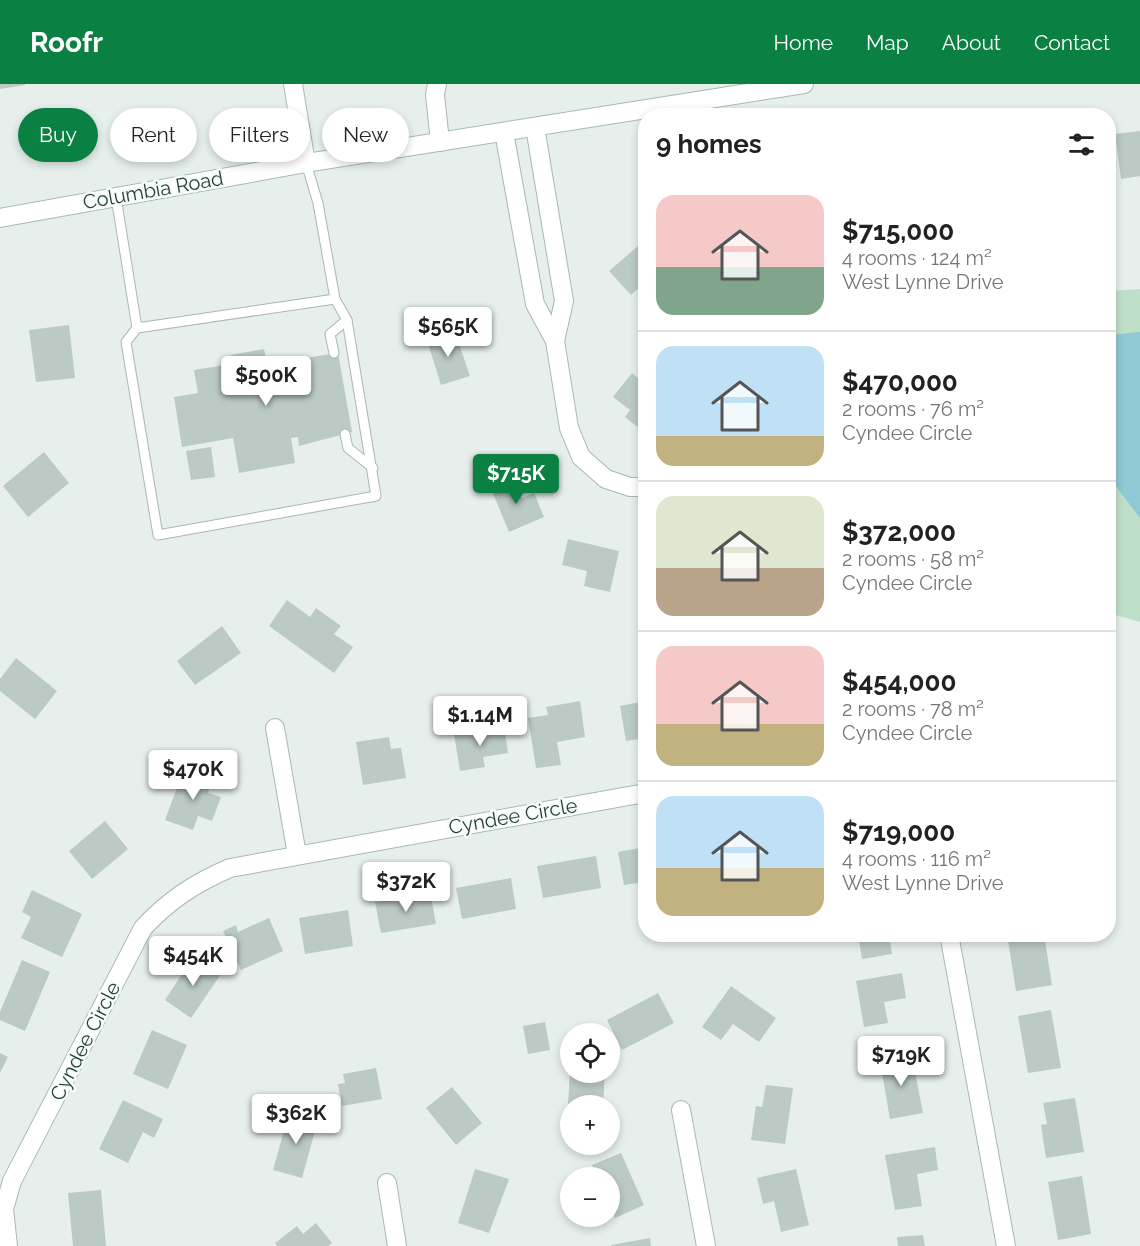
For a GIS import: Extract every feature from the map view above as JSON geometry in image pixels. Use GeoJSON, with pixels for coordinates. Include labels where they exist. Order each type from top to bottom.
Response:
{"type":"FeatureCollection","features":[{"type":"Feature","properties":{"kind":"street"},"geometry":{"type":"LineString","coordinates":[[293,84],[306,163]]}},
{"type":"Feature","properties":{"kind":"street"},"geometry":{"type":"LineString","coordinates":[[437,84],[435,95],[440,142]]}},
{"type":"Feature","properties":{"kind":"street","name":"Columbia Road"},"geometry":{"type":"LineString","coordinates":[[654,108],[804,84]]}},
{"type":"Feature","properties":{"kind":"street","name":"Columbia Road"},"geometry":{"type":"LineString","coordinates":[[0,218],[306,163],[638,111]]}},
{"type":"Feature","properties":{"kind":"street"},"geometry":{"type":"LineString","coordinates":[[535,127],[564,301],[555,341]]}},
{"type":"Feature","properties":{"kind":"street"},"geometry":{"type":"LineString","coordinates":[[504,132],[535,304],[555,341],[569,428],[581,458],[606,479],[630,487],[638,487]]}},
{"type":"Feature","properties":{"kind":"street"},"geometry":{"type":"LineString","coordinates":[[275,728],[297,855]]}},
{"type":"Feature","properties":{"kind":"street","name":"Cyndee Circle"},"geometry":{"type":"LineString","coordinates":[[8,1246],[4,1209],[12,1181],[143,928],[166,903],[198,882],[230,868],[638,794]]}},
{"type":"Feature","properties":{"kind":"street"},"geometry":{"type":"LineString","coordinates":[[950,942],[1006,1246]]}},
{"type":"Feature","properties":{"kind":"street"},"geometry":{"type":"LineString","coordinates":[[681,1110],[705,1246]]}},
{"type":"Feature","properties":{"kind":"street"},"geometry":{"type":"LineString","coordinates":[[387,1183],[397,1246]]}},
{"type":"Feature","properties":{"kind":"lane"},"geometry":{"type":"LineString","coordinates":[[306,163],[318,203],[335,298],[347,320],[376,496],[158,535],[126,342],[137,328],[335,298]]}},
{"type":"Feature","properties":{"kind":"lane"},"geometry":{"type":"LineString","coordinates":[[116,197],[137,328]]}},
{"type":"Feature","properties":{"kind":"lane"},"geometry":{"type":"LineString","coordinates":[[334,353],[330,334],[347,320]]}},
{"type":"Feature","properties":{"kind":"lane"},"geometry":{"type":"LineString","coordinates":[[345,434],[348,448],[373,468]]}},
{"type":"Feature","properties":{"kind":"green space"},"geometry":{"type":"Polygon","coordinates":[[[1140,289],[1140,622],[1116,615],[1116,290],[1140,289]]]}},
{"type":"Feature","properties":{"kind":"water"},"geometry":{"type":"Polygon","coordinates":[[[1140,332],[1140,518],[1116,486],[1116,334],[1140,332]]]}},
{"type":"Feature","properties":{"kind":"building"},"geometry":{"type":"Polygon","coordinates":[[[0,84],[25,84],[25,85],[0,89],[0,84]]]}},
{"type":"Feature","properties":{"kind":"building"},"geometry":{"type":"Polygon","coordinates":[[[1140,131],[1140,176],[1121,179],[1116,134],[1140,131]]]}},
{"type":"Feature","properties":{"kind":"building"},"geometry":{"type":"Polygon","coordinates":[[[638,246],[638,288],[631,295],[609,271],[638,246]]]}},
{"type":"Feature","properties":{"kind":"building"},"geometry":{"type":"Polygon","coordinates":[[[69,325],[75,378],[36,382],[29,330],[69,325]]]}},
{"type":"Feature","properties":{"kind":"building"},"geometry":{"type":"Polygon","coordinates":[[[455,332],[470,376],[441,385],[427,340],[455,332]]]}},
{"type":"Feature","properties":{"kind":"building"},"geometry":{"type":"Polygon","coordinates":[[[264,349],[266,359],[279,356],[280,362],[338,353],[352,432],[299,446],[298,437],[291,438],[295,463],[239,473],[233,438],[182,447],[174,397],[198,393],[194,370],[233,364],[231,355],[264,349]]]}},
{"type":"Feature","properties":{"kind":"building"},"geometry":{"type":"Polygon","coordinates":[[[632,373],[638,378],[638,427],[625,417],[630,410],[613,397],[632,373]]]}},
{"type":"Feature","properties":{"kind":"building"},"geometry":{"type":"Polygon","coordinates":[[[211,447],[215,477],[191,480],[186,451],[211,447]]]}},
{"type":"Feature","properties":{"kind":"building"},"geometry":{"type":"Polygon","coordinates":[[[44,452],[69,483],[28,517],[3,486],[44,452]]]}},
{"type":"Feature","properties":{"kind":"building"},"geometry":{"type":"Polygon","coordinates":[[[513,477],[522,498],[534,493],[544,517],[509,532],[490,486],[513,477]]]}},
{"type":"Feature","properties":{"kind":"building"},"geometry":{"type":"Polygon","coordinates":[[[568,539],[619,551],[610,592],[584,586],[587,571],[562,565],[568,539]]]}},
{"type":"Feature","properties":{"kind":"building"},"geometry":{"type":"Polygon","coordinates":[[[287,600],[310,617],[316,608],[341,626],[334,634],[353,647],[334,673],[269,626],[287,600]]]}},
{"type":"Feature","properties":{"kind":"building"},"geometry":{"type":"Polygon","coordinates":[[[222,626],[241,653],[195,685],[177,661],[222,626]]]}},
{"type":"Feature","properties":{"kind":"building"},"geometry":{"type":"Polygon","coordinates":[[[16,658],[57,691],[35,719],[0,691],[0,679],[16,658]]]}},
{"type":"Feature","properties":{"kind":"building"},"geometry":{"type":"Polygon","coordinates":[[[580,701],[585,737],[557,742],[561,765],[536,768],[528,718],[548,715],[546,707],[580,701]]]}},
{"type":"Feature","properties":{"kind":"building"},"geometry":{"type":"Polygon","coordinates":[[[638,702],[638,739],[626,741],[620,706],[638,702]]]}},
{"type":"Feature","properties":{"kind":"building"},"geometry":{"type":"Polygon","coordinates":[[[504,726],[508,753],[483,757],[485,767],[460,771],[454,734],[504,726]]]}},
{"type":"Feature","properties":{"kind":"building"},"geometry":{"type":"Polygon","coordinates":[[[389,737],[391,749],[401,748],[406,778],[363,785],[356,742],[389,737]]]}},
{"type":"Feature","properties":{"kind":"building"},"geometry":{"type":"Polygon","coordinates":[[[184,769],[213,779],[208,793],[221,797],[212,821],[198,816],[193,830],[165,820],[184,769]]]}},
{"type":"Feature","properties":{"kind":"building"},"geometry":{"type":"Polygon","coordinates":[[[105,821],[128,849],[92,879],[69,851],[105,821]]]}},
{"type":"Feature","properties":{"kind":"building"},"geometry":{"type":"Polygon","coordinates":[[[638,848],[638,883],[624,885],[618,852],[638,848]]]}},
{"type":"Feature","properties":{"kind":"building"},"geometry":{"type":"Polygon","coordinates":[[[596,856],[601,888],[543,898],[537,866],[596,856]]]}},
{"type":"Feature","properties":{"kind":"building"},"geometry":{"type":"Polygon","coordinates":[[[511,878],[516,909],[462,919],[456,888],[511,878]]]}},
{"type":"Feature","properties":{"kind":"building"},"geometry":{"type":"Polygon","coordinates":[[[32,890],[82,914],[62,957],[21,938],[31,917],[22,912],[32,890]]]}},
{"type":"Feature","properties":{"kind":"building"},"geometry":{"type":"Polygon","coordinates":[[[430,892],[436,924],[381,933],[375,902],[430,892]]]}},
{"type":"Feature","properties":{"kind":"building"},"geometry":{"type":"Polygon","coordinates":[[[348,910],[353,946],[305,954],[299,918],[348,910]]]}},
{"type":"Feature","properties":{"kind":"building"},"geometry":{"type":"Polygon","coordinates":[[[269,918],[283,951],[241,970],[223,931],[236,925],[238,932],[269,918]]]}},
{"type":"Feature","properties":{"kind":"building"},"geometry":{"type":"Polygon","coordinates":[[[859,942],[890,942],[892,954],[862,959],[859,942]]]}},
{"type":"Feature","properties":{"kind":"building"},"geometry":{"type":"Polygon","coordinates":[[[1008,942],[1045,942],[1052,985],[1016,991],[1008,942]]]}},
{"type":"Feature","properties":{"kind":"building"},"geometry":{"type":"Polygon","coordinates":[[[194,956],[221,974],[191,1018],[165,1000],[194,956]]]}},
{"type":"Feature","properties":{"kind":"building"},"geometry":{"type":"Polygon","coordinates":[[[22,960],[50,972],[25,1031],[0,1020],[0,1012],[22,960]]]}},
{"type":"Feature","properties":{"kind":"building"},"geometry":{"type":"Polygon","coordinates":[[[902,973],[906,998],[884,1002],[888,1023],[864,1027],[856,981],[902,973]]]}},
{"type":"Feature","properties":{"kind":"building"},"geometry":{"type":"Polygon","coordinates":[[[731,986],[776,1018],[759,1042],[733,1024],[721,1040],[702,1027],[731,986]]]}},
{"type":"Feature","properties":{"kind":"building"},"geometry":{"type":"Polygon","coordinates":[[[658,993],[674,1023],[622,1050],[620,1023],[608,1023],[607,1020],[658,993]]]}},
{"type":"Feature","properties":{"kind":"building"},"geometry":{"type":"Polygon","coordinates":[[[1051,1010],[1061,1068],[1028,1073],[1018,1016],[1051,1010]]]}},
{"type":"Feature","properties":{"kind":"building"},"geometry":{"type":"Polygon","coordinates":[[[545,1022],[550,1050],[528,1054],[523,1026],[545,1022]]]}},
{"type":"Feature","properties":{"kind":"building"},"geometry":{"type":"Polygon","coordinates":[[[152,1030],[187,1045],[168,1089],[133,1074],[152,1030]]]}},
{"type":"Feature","properties":{"kind":"building"},"geometry":{"type":"Polygon","coordinates":[[[0,1053],[8,1057],[0,1073],[0,1053]]]}},
{"type":"Feature","properties":{"kind":"building"},"geometry":{"type":"Polygon","coordinates":[[[912,1056],[923,1113],[890,1119],[880,1061],[912,1056]]]}},
{"type":"Feature","properties":{"kind":"building"},"geometry":{"type":"Polygon","coordinates":[[[376,1068],[382,1099],[342,1106],[338,1084],[345,1083],[343,1074],[376,1068]]]}},
{"type":"Feature","properties":{"kind":"building"},"geometry":{"type":"Polygon","coordinates":[[[569,1083],[604,1083],[604,1095],[569,1095],[569,1083]]]}},
{"type":"Feature","properties":{"kind":"building"},"geometry":{"type":"Polygon","coordinates":[[[766,1085],[793,1088],[785,1144],[751,1140],[756,1106],[762,1107],[766,1085]]]}},
{"type":"Feature","properties":{"kind":"building"},"geometry":{"type":"Polygon","coordinates":[[[452,1087],[482,1123],[456,1145],[426,1108],[452,1087]]]}},
{"type":"Feature","properties":{"kind":"building"},"geometry":{"type":"Polygon","coordinates":[[[1075,1098],[1084,1152],[1046,1158],[1041,1125],[1047,1124],[1043,1103],[1075,1098]]]}},
{"type":"Feature","properties":{"kind":"building"},"geometry":{"type":"Polygon","coordinates":[[[123,1100],[163,1119],[154,1138],[143,1132],[128,1163],[99,1149],[123,1100]]]}},
{"type":"Feature","properties":{"kind":"building"},"geometry":{"type":"Polygon","coordinates":[[[289,1112],[318,1120],[302,1178],[273,1170],[289,1112]]]}},
{"type":"Feature","properties":{"kind":"building"},"geometry":{"type":"Polygon","coordinates":[[[935,1147],[938,1170],[917,1174],[922,1206],[895,1210],[885,1155],[935,1147]]]}},
{"type":"Feature","properties":{"kind":"building"},"geometry":{"type":"Polygon","coordinates":[[[620,1153],[644,1205],[620,1216],[620,1167],[593,1167],[592,1165],[620,1153]]]}},
{"type":"Feature","properties":{"kind":"building"},"geometry":{"type":"Polygon","coordinates":[[[475,1169],[509,1179],[489,1233],[458,1223],[475,1169]]]}},
{"type":"Feature","properties":{"kind":"building"},"geometry":{"type":"Polygon","coordinates":[[[796,1169],[809,1225],[781,1232],[774,1201],[763,1204],[757,1178],[796,1169]]]}},
{"type":"Feature","properties":{"kind":"building"},"geometry":{"type":"Polygon","coordinates":[[[1082,1176],[1091,1234],[1058,1240],[1048,1182],[1082,1176]]]}},
{"type":"Feature","properties":{"kind":"building"},"geometry":{"type":"Polygon","coordinates":[[[101,1190],[106,1246],[73,1246],[68,1193],[101,1190]]]}},
{"type":"Feature","properties":{"kind":"building"},"geometry":{"type":"Polygon","coordinates":[[[316,1223],[332,1243],[328,1246],[277,1246],[275,1243],[297,1226],[303,1234],[316,1223]]]}},
{"type":"Feature","properties":{"kind":"building"},"geometry":{"type":"Polygon","coordinates":[[[923,1235],[925,1246],[898,1246],[897,1237],[923,1235]]]}},
{"type":"Feature","properties":{"kind":"building"},"geometry":{"type":"Polygon","coordinates":[[[650,1238],[651,1246],[611,1246],[611,1245],[650,1238]]]}}]}
